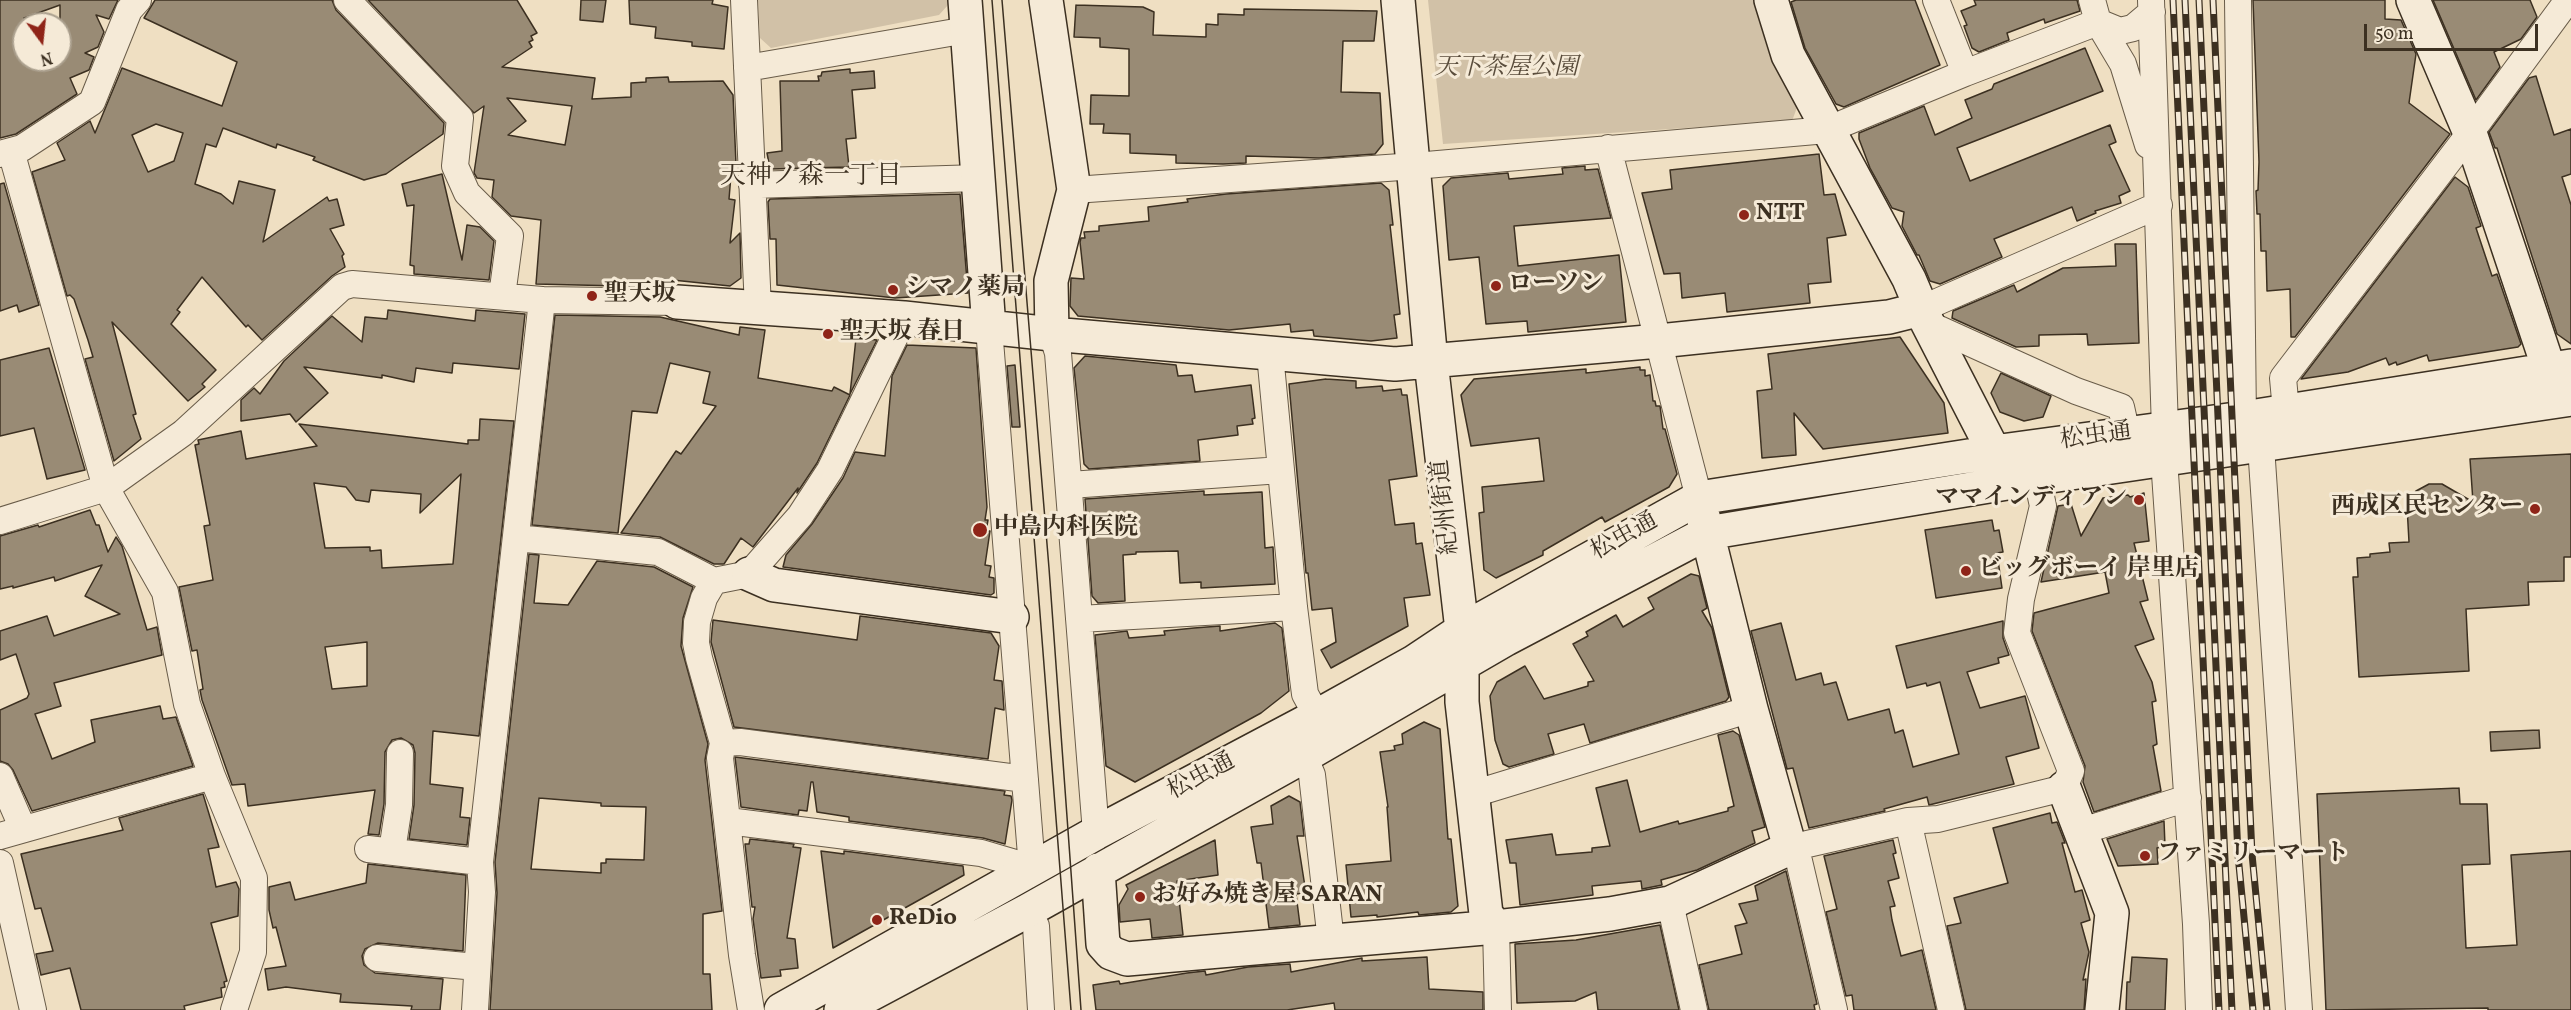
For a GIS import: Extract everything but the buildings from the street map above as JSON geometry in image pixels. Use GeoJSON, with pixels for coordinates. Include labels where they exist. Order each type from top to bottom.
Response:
{"type":"FeatureCollection","features":[{"type":"Feature","properties":{"kind":"street"},"geometry":{"type":"LineString","coordinates":[[138,0],[129,10],[92,102],[22,148],[6,152],[106,488],[165,592],[187,704],[212,776],[254,878],[254,952],[234,1010]]}},
{"type":"Feature","properties":{"kind":"street"},"geometry":{"type":"LineString","coordinates":[[347,0],[460,118],[455,166],[467,193],[510,236],[502,296]]}},
{"type":"Feature","properties":{"kind":"street"},"geometry":{"type":"LineString","coordinates":[[744,0],[758,308]]}},
{"type":"Feature","properties":{"kind":"street"},"geometry":{"type":"LineString","coordinates":[[1047,0],[1074,190],[1051,281],[1052,334],[1058,353],[1070,485],[1096,833]]}},
{"type":"Feature","properties":{"kind":"street","name":"紀州街道"},"geometry":{"type":"LineString","coordinates":[[1398,0],[1415,166],[1431,362],[1462,630],[1461,667],[1473,794],[1486,914],[1496,927],[1498,1010]]}},
{"type":"Feature","properties":{"kind":"street"},"geometry":{"type":"LineString","coordinates":[[1770,0],[1788,55],[1909,279],[1925,316],[1994,452]]}},
{"type":"Feature","properties":{"kind":"street"},"geometry":{"type":"LineString","coordinates":[[1936,0],[1965,73]]}},
{"type":"Feature","properties":{"kind":"street"},"geometry":{"type":"LineString","coordinates":[[2238,0],[2243,418],[2261,446],[2299,1010]]}},
{"type":"Feature","properties":{"kind":"street"},"geometry":{"type":"LineString","coordinates":[[2413,0],[2470,133],[2560,368]]}},
{"type":"Feature","properties":{"kind":"street"},"geometry":{"type":"LineString","coordinates":[[2286,411],[2283,378],[2470,133],[2568,0]]}},
{"type":"Feature","properties":{"kind":"street"},"geometry":{"type":"LineString","coordinates":[[2095,11],[2120,31],[2133,28],[2151,6]]}},
{"type":"Feature","properties":{"kind":"street"},"geometry":{"type":"LineString","coordinates":[[2151,6],[2165,444],[2199,1010]]}},
{"type":"Feature","properties":{"kind":"street"},"geometry":{"type":"LineString","coordinates":[[1074,190],[1415,166],[1827,130],[1965,73],[2095,11]]}},
{"type":"Feature","properties":{"kind":"street"},"geometry":{"type":"LineString","coordinates":[[2095,11],[2123,64],[2158,193]]}},
{"type":"Feature","properties":{"kind":"street"},"geometry":{"type":"LineString","coordinates":[[729,821],[981,853],[1032,868],[966,15],[747,68]]}},
{"type":"Feature","properties":{"kind":"street"},"geometry":{"type":"LineString","coordinates":[[1608,148],[1751,709],[1790,848],[1799,861],[1833,1010]]}},
{"type":"Feature","properties":{"kind":"street"},"geometry":{"type":"LineString","coordinates":[[752,185],[979,178]]}},
{"type":"Feature","properties":{"kind":"street"},"geometry":{"type":"LineString","coordinates":[[0,521],[106,488],[183,433],[342,286],[351,284],[542,300],[677,302],[904,318],[1052,334],[1395,364],[1659,341],[1889,317],[1925,316],[2158,193]]}},
{"type":"Feature","properties":{"kind":"street"},"geometry":{"type":"LineString","coordinates":[[475,1010],[482,892],[480,862],[542,300]]}},
{"type":"Feature","properties":{"kind":"street"},"geometry":{"type":"LineString","coordinates":[[1925,316],[2076,391],[2121,407],[2127,434]]}},
{"type":"Feature","properties":{"kind":"street"},"geometry":{"type":"LineString","coordinates":[[749,574],[800,516],[830,470],[904,318]]}},
{"type":"Feature","properties":{"kind":"street"},"geometry":{"type":"LineString","coordinates":[[1270,354],[1294,607],[1305,694],[1317,716]]}},
{"type":"Feature","properties":{"kind":"street","name":"松虫通"},"geometry":{"type":"LineString","coordinates":[[842,1010],[1027,911],[1461,667],[1506,639],[1707,533],[2037,478],[2165,444],[2243,418],[2560,368]]}},
{"type":"Feature","properties":{"kind":"street","name":"松虫通"},"geometry":{"type":"LineString","coordinates":[[782,1010],[1032,868],[1414,662],[1462,630],[1699,498],[1994,452],[2127,434],[2165,444],[2261,446],[2571,399]]}},
{"type":"Feature","properties":{"kind":"street"},"geometry":{"type":"LineString","coordinates":[[1070,485],[1281,470]]}},
{"type":"Feature","properties":{"kind":"street"},"geometry":{"type":"LineString","coordinates":[[2037,478],[2043,506],[2021,599],[2017,633],[2071,771],[2064,788],[2112,913],[2102,1010]]}},
{"type":"Feature","properties":{"kind":"street"},"geometry":{"type":"LineString","coordinates":[[516,538],[658,552],[714,581],[749,574],[774,585],[1012,617]]}},
{"type":"Feature","properties":{"kind":"street"},"geometry":{"type":"LineString","coordinates":[[714,581],[700,610],[696,643],[723,743],[720,758],[729,821],[742,955],[751,1010]]}},
{"type":"Feature","properties":{"kind":"street"},"geometry":{"type":"LineString","coordinates":[[1079,619],[1294,607]]}},
{"type":"Feature","properties":{"kind":"street"},"geometry":{"type":"LineString","coordinates":[[1473,794],[1751,709]]}},
{"type":"Feature","properties":{"kind":"street"},"geometry":{"type":"LineString","coordinates":[[723,743],[740,742],[1025,779]]}},
{"type":"Feature","properties":{"kind":"street"},"geometry":{"type":"LineString","coordinates":[[400,753],[399,805],[380,850],[480,862]]}},
{"type":"Feature","properties":{"kind":"street"},"geometry":{"type":"LineString","coordinates":[[1304,756],[1312,776],[1331,941]]}},
{"type":"Feature","properties":{"kind":"street"},"geometry":{"type":"LineString","coordinates":[[0,776],[11,832],[212,776]]}},
{"type":"Feature","properties":{"kind":"street"},"geometry":{"type":"LineString","coordinates":[[1098,870],[1104,944],[1111,954],[1127,959],[1496,927],[1610,914],[1670,903],[1790,848],[1908,821],[1938,819],[2064,788]]}},
{"type":"Feature","properties":{"kind":"street"},"geometry":{"type":"LineString","coordinates":[[2082,831],[2187,798]]}},
{"type":"Feature","properties":{"kind":"street"},"geometry":{"type":"LineString","coordinates":[[1908,821],[1951,1010]]}},
{"type":"Feature","properties":{"kind":"street"},"geometry":{"type":"LineString","coordinates":[[0,863],[33,1010]]}},
{"type":"Feature","properties":{"kind":"street"},"geometry":{"type":"LineString","coordinates":[[1670,903],[1694,1010]]}},
{"type":"Feature","properties":{"kind":"street"},"geometry":{"type":"LineString","coordinates":[[1027,911],[1036,926],[1041,1010]]}},
{"type":"Feature","properties":{"kind":"street"},"geometry":{"type":"LineString","coordinates":[[378,957],[477,967]]}},
{"type":"Feature","properties":{"kind":"green space"},"geometry":{"type":"Polygon","coordinates":[[[758,0],[948,0],[948,5],[939,15],[771,48],[760,38],[758,0]]]}},
{"type":"Feature","properties":{"kind":"green space","name":"天下茶屋公園"},"geometry":{"type":"Polygon","coordinates":[[[1428,0],[1753,0],[1770,57],[1799,102],[1792,121],[1443,144],[1428,0]]]}},
{"type":"Feature","properties":{"kind":"tram line"},"geometry":{"type":"LineString","coordinates":[[992,0],[1071,1010]]}},
{"type":"Feature","properties":{"kind":"tram line"},"geometry":{"type":"LineString","coordinates":[[1002,0],[1049,568],[1081,1010]]}},
{"type":"Feature","properties":{"kind":"railway"},"geometry":{"type":"LineString","coordinates":[[2173,0],[2219,1010]]}},
{"type":"Feature","properties":{"kind":"railway"},"geometry":{"type":"LineString","coordinates":[[2185,0],[2232,1010]]}},
{"type":"Feature","properties":{"kind":"railway"},"geometry":{"type":"LineString","coordinates":[[2199,0],[2238,855],[2253,1010]]}},
{"type":"Feature","properties":{"kind":"railway"},"geometry":{"type":"LineString","coordinates":[[2213,0],[2252,854],[2267,1010]]}},
{"type":"Feature","properties":{"kind":"place","name":"NTT"},"geometry":{"type":"Point","coordinates":[1744,215]}},
{"type":"Feature","properties":{"kind":"place","name":"ローソン"},"geometry":{"type":"Point","coordinates":[1496,286]}},
{"type":"Feature","properties":{"kind":"place","name":"シマノ薬局"},"geometry":{"type":"Point","coordinates":[893,290]}},
{"type":"Feature","properties":{"kind":"place","name":"聖天坂"},"geometry":{"type":"Point","coordinates":[592,296]}},
{"type":"Feature","properties":{"kind":"place","name":"聖天坂 春日"},"geometry":{"type":"Point","coordinates":[828,334]}},
{"type":"Feature","properties":{"kind":"place","name":"ママインディアン"},"geometry":{"type":"Point","coordinates":[2139,500]}},
{"type":"Feature","properties":{"kind":"place","name":"西成区民センター"},"geometry":{"type":"Point","coordinates":[2535,509]}},
{"type":"Feature","properties":{"kind":"place","name":"中島内科医院"},"geometry":{"type":"Point","coordinates":[980,530]}},
{"type":"Feature","properties":{"kind":"place","name":"ビッグボーイ 岸里店"},"geometry":{"type":"Point","coordinates":[1966,571]}},
{"type":"Feature","properties":{"kind":"place","name":"ファミリーマート"},"geometry":{"type":"Point","coordinates":[2145,856]}},
{"type":"Feature","properties":{"kind":"place","name":"お好み焼き屋 SARAN"},"geometry":{"type":"Point","coordinates":[1140,897]}},
{"type":"Feature","properties":{"kind":"place","name":"ReDio"},"geometry":{"type":"Point","coordinates":[877,920]}},
{"type":"Feature","properties":{"kind":"district","name":"天神ノ森一丁目"},"geometry":{"type":"Point","coordinates":[811,178]}}]}
